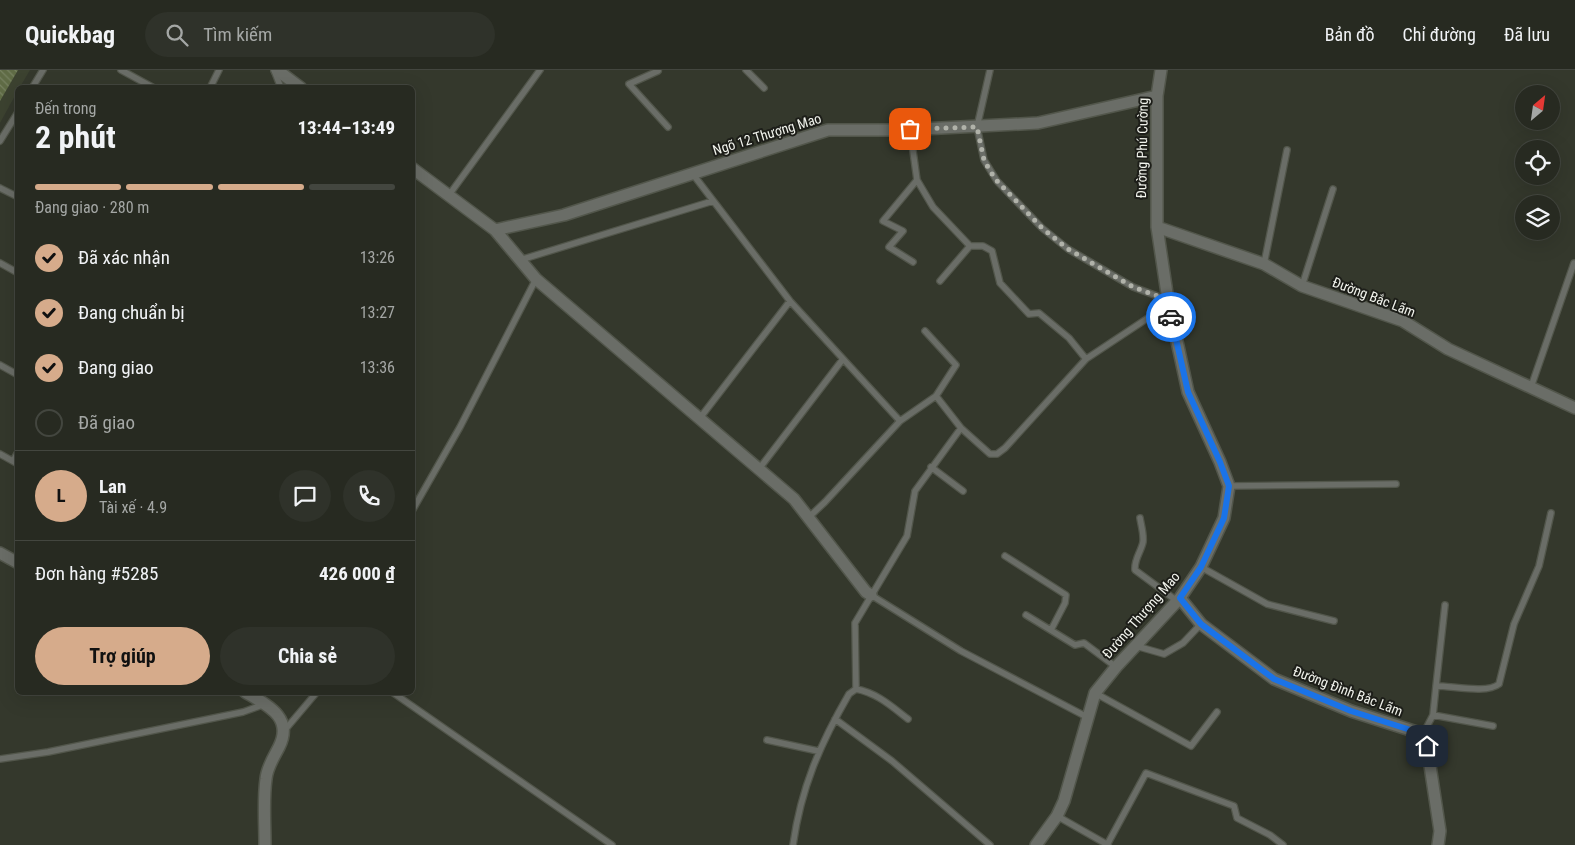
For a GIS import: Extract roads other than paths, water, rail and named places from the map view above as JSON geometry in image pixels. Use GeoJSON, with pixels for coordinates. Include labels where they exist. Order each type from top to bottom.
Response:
{"type":"FeatureCollection","features":[{"type":"Feature","properties":{"kind":"street"},"geometry":{"type":"LineString","coordinates":[[275,70],[297,85]]}},
{"type":"Feature","properties":{"kind":"street","name":"Đường Phú Cường"},"geometry":{"type":"LineString","coordinates":[[1157,226],[1157,96],[1161,70]]}},
{"type":"Feature","properties":{"kind":"street","name":"Ngõ 12 Thượng Mao"},"geometry":{"type":"LineString","coordinates":[[495,230],[564,215],[828,130],[977,127],[1038,123],[1157,96]]}},
{"type":"Feature","properties":{"kind":"street"},"geometry":{"type":"LineString","coordinates":[[415,170],[495,230],[536,279],[794,500],[866,592],[871,595]]}},
{"type":"Feature","properties":{"kind":"street","name":"Đường Bắc Lãm"},"geometry":{"type":"LineString","coordinates":[[1157,226],[1264,264],[1302,286],[1403,321],[1448,349],[1575,408]]}},
{"type":"Feature","properties":{"kind":"street","name":"Đường Thượng Mao"},"geometry":{"type":"LineString","coordinates":[[1036,845],[1057,816],[1077,757],[1095,694],[1116,667],[1178,600],[1201,567],[1224,518],[1229,486],[1188,392],[1168,300],[1157,226]]}},
{"type":"Feature","properties":{"kind":"street"},"geometry":{"type":"LineString","coordinates":[[0,553],[15,561]]}},
{"type":"Feature","properties":{"kind":"street","name":"Đường Đình Bắc Lãm"},"geometry":{"type":"LineString","coordinates":[[1178,600],[1201,624],[1274,679],[1351,711],[1423,734]]}},
{"type":"Feature","properties":{"kind":"street"},"geometry":{"type":"LineString","coordinates":[[250,695],[267,704],[281,720],[284,731],[280,745],[270,763],[266,778],[265,845]]}},
{"type":"Feature","properties":{"kind":"street"},"geometry":{"type":"LineString","coordinates":[[1423,734],[1427,746],[1440,831],[1438,845]]}},
{"type":"Feature","properties":{"kind":"lane"},"geometry":{"type":"LineString","coordinates":[[34,85],[43,70]]}},
{"type":"Feature","properties":{"kind":"lane"},"geometry":{"type":"LineString","coordinates":[[122,70],[149,85]]}},
{"type":"Feature","properties":{"kind":"lane"},"geometry":{"type":"LineString","coordinates":[[212,85],[219,70]]}},
{"type":"Feature","properties":{"kind":"lane"},"geometry":{"type":"LineString","coordinates":[[275,70],[279,85]]}},
{"type":"Feature","properties":{"kind":"lane"},"geometry":{"type":"LineString","coordinates":[[450,195],[540,70]]}},
{"type":"Feature","properties":{"kind":"lane"},"geometry":{"type":"LineString","coordinates":[[657,70],[629,84],[668,127]]}},
{"type":"Feature","properties":{"kind":"lane"},"geometry":{"type":"LineString","coordinates":[[746,70],[764,88]]}},
{"type":"Feature","properties":{"kind":"lane"},"geometry":{"type":"LineString","coordinates":[[936,396],[961,428],[990,454],[997,454],[1005,448],[1086,359],[1157,312],[1168,300],[1133,287],[1068,249],[1042,228],[997,181],[984,160],[977,127],[990,70]]}},
{"type":"Feature","properties":{"kind":"lane"},"geometry":{"type":"LineString","coordinates":[[0,141],[15,117]]}},
{"type":"Feature","properties":{"kind":"lane"},"geometry":{"type":"LineString","coordinates":[[910,129],[917,180],[933,208],[970,246],[983,246],[992,251],[1000,283],[1029,314],[1039,313],[1069,338],[1086,359]]}},
{"type":"Feature","properties":{"kind":"lane"},"geometry":{"type":"LineString","coordinates":[[1264,264],[1286,150]]}},
{"type":"Feature","properties":{"kind":"lane"},"geometry":{"type":"LineString","coordinates":[[692,174],[790,301],[900,421]]}},
{"type":"Feature","properties":{"kind":"lane"},"geometry":{"type":"LineString","coordinates":[[913,262],[889,247],[903,231],[883,221],[917,180]]}},
{"type":"Feature","properties":{"kind":"lane"},"geometry":{"type":"LineString","coordinates":[[0,188],[15,196]]}},
{"type":"Feature","properties":{"kind":"lane"},"geometry":{"type":"LineString","coordinates":[[1302,286],[1333,189]]}},
{"type":"Feature","properties":{"kind":"lane"},"geometry":{"type":"LineString","coordinates":[[520,260],[713,201]]}},
{"type":"Feature","properties":{"kind":"lane"},"geometry":{"type":"LineString","coordinates":[[940,281],[970,246]]}},
{"type":"Feature","properties":{"kind":"lane"},"geometry":{"type":"LineString","coordinates":[[0,263],[15,271]]}},
{"type":"Feature","properties":{"kind":"lane"},"geometry":{"type":"LineString","coordinates":[[1531,387],[1574,263]]}},
{"type":"Feature","properties":{"kind":"lane"},"geometry":{"type":"LineString","coordinates":[[415,506],[460,427],[536,279]]}},
{"type":"Feature","properties":{"kind":"lane"},"geometry":{"type":"LineString","coordinates":[[700,418],[790,301]]}},
{"type":"Feature","properties":{"kind":"lane"},"geometry":{"type":"LineString","coordinates":[[808,518],[900,421],[936,396],[956,365],[925,331]]}},
{"type":"Feature","properties":{"kind":"lane"},"geometry":{"type":"LineString","coordinates":[[759,469],[843,359]]}},
{"type":"Feature","properties":{"kind":"lane"},"geometry":{"type":"LineString","coordinates":[[0,365],[15,372]]}},
{"type":"Feature","properties":{"kind":"lane"},"geometry":{"type":"LineString","coordinates":[[856,689],[854,627],[857,619],[907,536],[913,496],[931,467],[961,428]]}},
{"type":"Feature","properties":{"kind":"lane"},"geometry":{"type":"LineString","coordinates":[[0,454],[15,463]]}},
{"type":"Feature","properties":{"kind":"lane"},"geometry":{"type":"LineString","coordinates":[[931,467],[963,491]]}},
{"type":"Feature","properties":{"kind":"lane"},"geometry":{"type":"LineString","coordinates":[[1229,486],[1396,484]]}},
{"type":"Feature","properties":{"kind":"lane"},"geometry":{"type":"LineString","coordinates":[[1436,686],[1478,689],[1499,684],[1514,624],[1539,566],[1551,513]]}},
{"type":"Feature","properties":{"kind":"lane"},"geometry":{"type":"LineString","coordinates":[[1140,518],[1143,543],[1134,564],[1135,570],[1178,600]]}},
{"type":"Feature","properties":{"kind":"lane"},"geometry":{"type":"LineString","coordinates":[[1006,556],[1066,595],[1065,603],[1051,630]]}},
{"type":"Feature","properties":{"kind":"lane"},"geometry":{"type":"LineString","coordinates":[[1201,567],[1267,604],[1334,621]]}},
{"type":"Feature","properties":{"kind":"lane"},"geometry":{"type":"LineString","coordinates":[[871,595],[961,651],[1087,717]]}},
{"type":"Feature","properties":{"kind":"lane"},"geometry":{"type":"LineString","coordinates":[[1423,734],[1433,715],[1445,605]]}},
{"type":"Feature","properties":{"kind":"lane"},"geometry":{"type":"LineString","coordinates":[[1026,615],[1075,645],[1084,643],[1116,667]]}},
{"type":"Feature","properties":{"kind":"lane"},"geometry":{"type":"LineString","coordinates":[[1135,646],[1164,654],[1183,644],[1201,624]]}},
{"type":"Feature","properties":{"kind":"lane"},"geometry":{"type":"LineString","coordinates":[[793,845],[805,788],[818,751],[849,694],[856,689],[869,692],[908,719]]}},
{"type":"Feature","properties":{"kind":"lane"},"geometry":{"type":"LineString","coordinates":[[1095,694],[1191,746],[1217,712]]}},
{"type":"Feature","properties":{"kind":"lane"},"geometry":{"type":"LineString","coordinates":[[284,731],[314,695]]}},
{"type":"Feature","properties":{"kind":"lane"},"geometry":{"type":"LineString","coordinates":[[396,695],[612,845]]}},
{"type":"Feature","properties":{"kind":"lane"},"geometry":{"type":"LineString","coordinates":[[0,759],[48,752],[243,712],[267,704]]}},
{"type":"Feature","properties":{"kind":"lane"},"geometry":{"type":"LineString","coordinates":[[1433,715],[1493,726]]}},
{"type":"Feature","properties":{"kind":"lane"},"geometry":{"type":"LineString","coordinates":[[835,719],[892,761],[990,845]]}},
{"type":"Feature","properties":{"kind":"lane"},"geometry":{"type":"LineString","coordinates":[[767,740],[818,751]]}},
{"type":"Feature","properties":{"kind":"lane"},"geometry":{"type":"LineString","coordinates":[[1057,816],[1107,845],[1146,773],[1234,806],[1236,818],[1270,835],[1282,845]]}}]}
